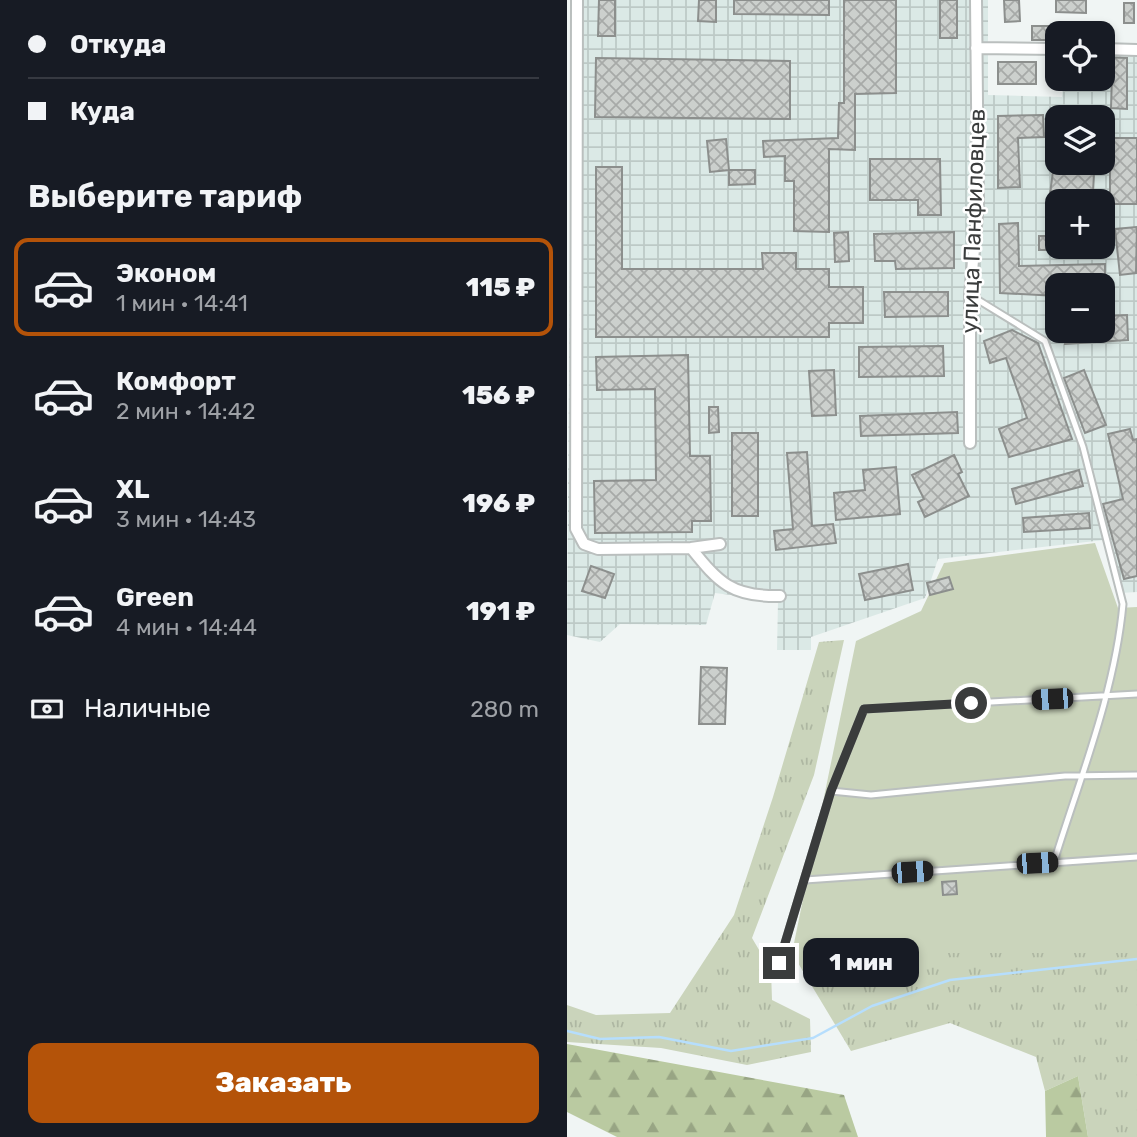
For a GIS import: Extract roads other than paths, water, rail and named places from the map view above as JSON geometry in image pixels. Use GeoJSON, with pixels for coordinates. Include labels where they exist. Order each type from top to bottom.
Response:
{"type":"FeatureCollection","features":[{"type":"Feature","properties":{"kind":"street"},"geometry":{"type":"LineString","coordinates":[[577,0],[577,327],[574,355],[576,529],[584,544],[598,549],[691,548],[720,544]]}},
{"type":"Feature","properties":{"kind":"street","name":"улица Панфиловцев"},"geometry":{"type":"LineString","coordinates":[[970,443],[970,295],[978,225],[976,0]]}},
{"type":"Feature","properties":{"kind":"street"},"geometry":{"type":"LineString","coordinates":[[977,48],[1045,49]]}},
{"type":"Feature","properties":{"kind":"street"},"geometry":{"type":"LineString","coordinates":[[1115,49],[1137,50]]}},
{"type":"Feature","properties":{"kind":"street"},"geometry":{"type":"LineString","coordinates":[[691,548],[711,574],[729,588],[763,596],[779,596]]}},
{"type":"Feature","properties":{"kind":"lane"},"geometry":{"type":"LineString","coordinates":[[970,295],[1045,341],[1083,447],[1123,604],[1121,630],[1105,696],[1055,862]]}},
{"type":"Feature","properties":{"kind":"lane"},"geometry":{"type":"LineString","coordinates":[[779,963],[831,791],[864,709],[1137,694]]}},
{"type":"Feature","properties":{"kind":"lane"},"geometry":{"type":"LineString","coordinates":[[831,791],[871,794],[1081,776],[1137,775]]}},
{"type":"Feature","properties":{"kind":"lane"},"geometry":{"type":"LineString","coordinates":[[805,880],[1137,857]]}},
{"type":"Feature","properties":{"kind":"waterway"},"geometry":{"type":"LineString","coordinates":[[567,1031],[600,1039],[659,1037],[731,1051],[813,1038],[872,1006],[950,980],[1137,959]]}}]}
